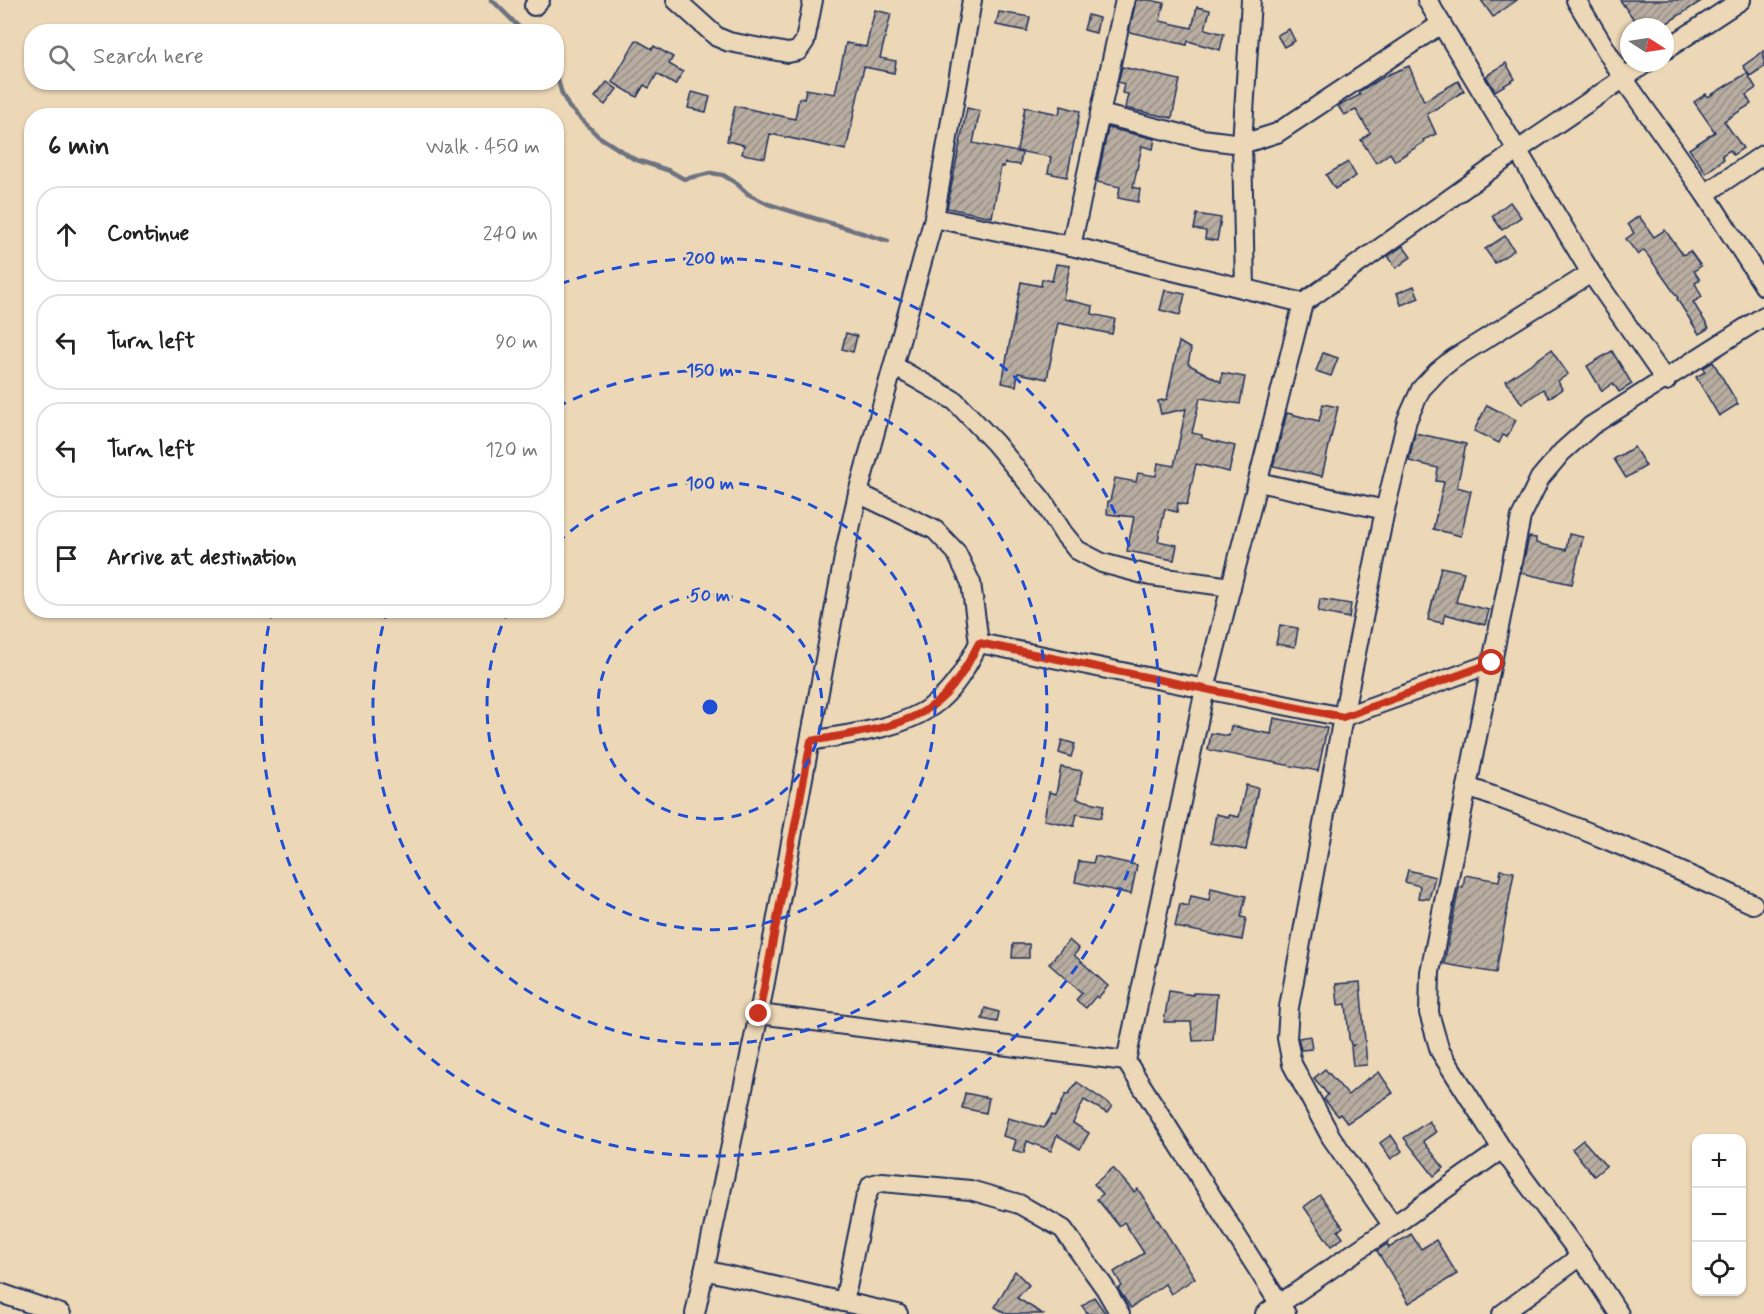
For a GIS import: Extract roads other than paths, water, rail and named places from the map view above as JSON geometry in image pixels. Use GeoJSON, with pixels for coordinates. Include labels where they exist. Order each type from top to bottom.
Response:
{"type":"FeatureCollection","features":[{"type":"Feature","properties":{"kind":"street"},"geometry":{"type":"LineString","coordinates":[[676,0],[717,37],[729,42],[788,53],[798,51],[805,41],[813,0]]}},
{"type":"Feature","properties":{"kind":"street"},"geometry":{"type":"LineString","coordinates":[[695,1314],[759,1014],[846,547],[858,493],[934,218],[972,0]]}},
{"type":"Feature","properties":{"kind":"street"},"geometry":{"type":"LineString","coordinates":[[1071,246],[1125,0]]}},
{"type":"Feature","properties":{"kind":"street"},"geometry":{"type":"LineString","coordinates":[[1245,289],[1242,144],[1251,0]]}},
{"type":"Feature","properties":{"kind":"street"},"geometry":{"type":"LineString","coordinates":[[1427,0],[1591,273],[1666,381]]}},
{"type":"Feature","properties":{"kind":"street"},"geometry":{"type":"LineString","coordinates":[[1576,0],[1623,78],[1705,194],[1764,286]]}},
{"type":"Feature","properties":{"kind":"street"},"geometry":{"type":"LineString","coordinates":[[1674,44],[1741,0]]}},
{"type":"Feature","properties":{"kind":"street"},"geometry":{"type":"LineString","coordinates":[[1100,114],[1202,139],[1242,144],[1277,133],[1441,24]]}},
{"type":"Feature","properties":{"kind":"street"},"geometry":{"type":"LineString","coordinates":[[1502,1149],[1277,1311],[1126,1061],[1205,689],[1303,303],[1632,72]]}},
{"type":"Feature","properties":{"kind":"street"},"geometry":{"type":"LineString","coordinates":[[1705,194],[1764,154]]}},
{"type":"Feature","properties":{"kind":"street"},"geometry":{"type":"LineString","coordinates":[[934,218],[1071,246],[1303,303]]}},
{"type":"Feature","properties":{"kind":"street"},"geometry":{"type":"LineString","coordinates":[[1393,1226],[1331,1137],[1292,1064],[1287,1038],[1289,1007],[1343,717],[1385,510],[1407,420],[1421,389],[1453,359],[1591,273]]}},
{"type":"Feature","properties":{"kind":"street"},"geometry":{"type":"LineString","coordinates":[[1619,1314],[1581,1256],[1502,1149],[1440,1051],[1429,1013],[1430,972],[1521,517],[1540,478],[1562,452],[1592,426],[1666,381],[1764,316]]}},
{"type":"Feature","properties":{"kind":"street"},"geometry":{"type":"LineString","coordinates":[[894,366],[956,401],[1036,493],[1077,550],[1102,563],[1151,576],[1231,588]]}},
{"type":"Feature","properties":{"kind":"street"},"geometry":{"type":"LineString","coordinates":[[1258,482],[1385,510]]}},
{"type":"Feature","properties":{"kind":"street"},"geometry":{"type":"LineString","coordinates":[[811,741],[904,721],[933,706],[963,674],[979,643],[970,584],[956,552],[935,530],[858,493]]}},
{"type":"Feature","properties":{"kind":"street"},"geometry":{"type":"LineString","coordinates":[[979,643],[1343,717],[1492,663]]}},
{"type":"Feature","properties":{"kind":"street"},"geometry":{"type":"LineString","coordinates":[[1467,787],[1541,812],[1753,904]]}},
{"type":"Feature","properties":{"kind":"street"},"geometry":{"type":"LineString","coordinates":[[759,1014],[1126,1061]]}},
{"type":"Feature","properties":{"kind":"street"},"geometry":{"type":"LineString","coordinates":[[844,1302],[865,1200],[871,1185],[882,1182],[969,1191],[1019,1204],[1063,1229],[1105,1288],[1120,1314]]}},
{"type":"Feature","properties":{"kind":"street"},"geometry":{"type":"LineString","coordinates":[[1502,1314],[1581,1256]]}},
{"type":"Feature","properties":{"kind":"street"},"geometry":{"type":"LineString","coordinates":[[704,1270],[898,1314]]}},
{"type":"Feature","properties":{"kind":"street"},"geometry":{"type":"LineString","coordinates":[[0,1293],[61,1314]]}},
{"type":"Feature","properties":{"kind":"waterway"},"geometry":{"type":"LineString","coordinates":[[492,0],[516,24]]}},
{"type":"Feature","properties":{"kind":"waterway"},"geometry":{"type":"LineString","coordinates":[[561,90],[569,107],[598,136],[634,159],[670,171],[684,179],[711,173],[723,175],[748,194],[768,204],[888,241]]}}]}
